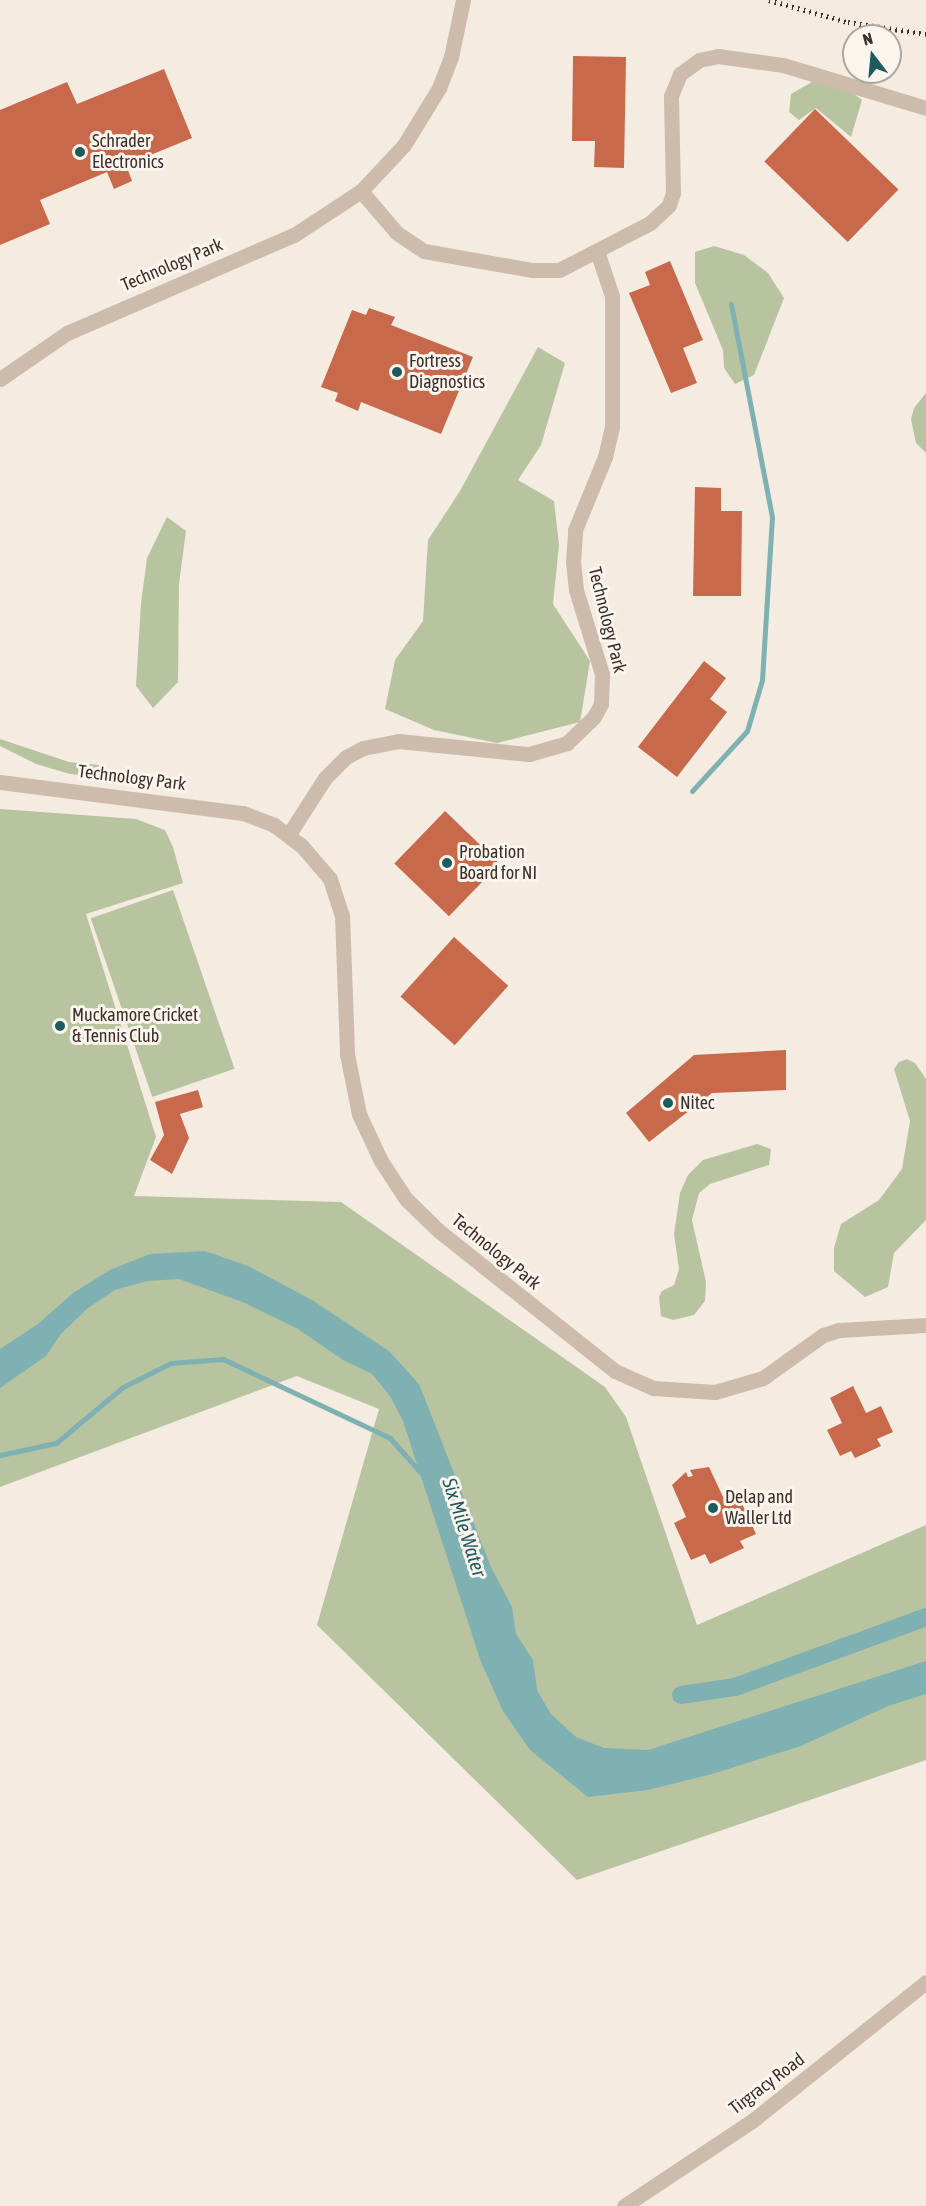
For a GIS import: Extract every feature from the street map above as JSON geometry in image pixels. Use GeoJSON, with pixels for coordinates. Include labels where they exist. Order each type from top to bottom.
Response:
{"type":"FeatureCollection","features":[{"type":"Feature","properties":{"kind":"street","name":"Technology Park"},"geometry":{"type":"LineString","coordinates":[[0,379],[67,333],[294,235],[361,191],[404,145],[439,88],[451,57],[463,0]]}},
{"type":"Feature","properties":{"kind":"street"},"geometry":{"type":"LineString","coordinates":[[361,191],[397,233],[431,253],[549,271],[597,251],[650,223],[669,205],[673,193],[671,96],[680,74],[699,60],[718,56],[783,65],[926,108]]}},
{"type":"Feature","properties":{"kind":"street","name":"Technology Park"},"geometry":{"type":"LineString","coordinates":[[289,834],[325,778],[346,757],[363,748],[398,741],[529,754],[567,743],[594,717],[600,704],[602,674],[576,590],[573,562],[575,530],[605,457],[612,426],[612,296],[597,251]]}},
{"type":"Feature","properties":{"kind":"street","name":"Technology Park"},"geometry":{"type":"LineString","coordinates":[[0,782],[231,810],[257,816],[289,834],[320,864],[337,895],[344,941],[349,1063],[360,1114],[381,1161],[406,1198],[439,1231],[592,1355],[630,1379],[653,1388],[715,1392],[763,1378],[823,1335],[839,1330],[926,1325]]}},
{"type":"Feature","properties":{"kind":"street","name":"Tirgracy Road"},"geometry":{"type":"LineString","coordinates":[[624,2206],[752,2121],[926,1982]]}},
{"type":"Feature","properties":{"kind":"green space"},"geometry":{"type":"Polygon","coordinates":[[[817,79],[843,86],[862,100],[851,137],[816,108],[799,120],[789,112],[791,94],[817,79]]]}},
{"type":"Feature","properties":{"kind":"green space"},"geometry":{"type":"Polygon","coordinates":[[[714,246],[744,255],[768,273],[784,298],[754,375],[735,384],[724,368],[723,350],[695,283],[695,252],[714,246]]]}},
{"type":"Feature","properties":{"kind":"green space"},"geometry":{"type":"Polygon","coordinates":[[[538,347],[565,363],[541,445],[518,480],[554,501],[559,545],[553,604],[590,661],[580,722],[497,743],[434,730],[385,709],[395,660],[423,621],[428,540],[460,491],[538,347]]]}},
{"type":"Feature","properties":{"kind":"green space"},"geometry":{"type":"Polygon","coordinates":[[[926,393],[926,453],[916,443],[911,419],[914,408],[926,393]]]}},
{"type":"Feature","properties":{"kind":"green space"},"geometry":{"type":"Polygon","coordinates":[[[167,517],[186,531],[179,584],[178,682],[153,708],[136,686],[141,603],[147,558],[167,517]]]}},
{"type":"Feature","properties":{"kind":"green space"},"geometry":{"type":"Polygon","coordinates":[[[0,739],[69,762],[99,765],[99,777],[70,774],[36,764],[0,746],[0,739]]]}},
{"type":"Feature","properties":{"kind":"green space"},"geometry":{"type":"Polygon","coordinates":[[[0,809],[136,819],[165,830],[173,847],[183,883],[86,914],[156,1137],[134,1196],[341,1202],[605,1387],[626,1417],[697,1625],[926,1525],[926,1760],[577,1880],[317,1625],[379,1409],[297,1376],[0,1487],[0,809]]]}},
{"type":"Feature","properties":{"kind":"green space"},"geometry":{"type":"Polygon","coordinates":[[[173,890],[235,1069],[152,1097],[91,918],[173,890]]]}},
{"type":"Feature","properties":{"kind":"green space"},"geometry":{"type":"Polygon","coordinates":[[[907,1059],[915,1063],[926,1079],[926,1220],[894,1253],[888,1287],[865,1297],[834,1271],[834,1248],[841,1224],[879,1200],[902,1169],[910,1121],[894,1069],[899,1062],[907,1059]]]}},
{"type":"Feature","properties":{"kind":"green space"},"geometry":{"type":"Polygon","coordinates":[[[757,1144],[771,1149],[769,1165],[710,1184],[699,1193],[692,1220],[706,1282],[705,1301],[694,1315],[673,1320],[661,1316],[659,1297],[662,1291],[674,1285],[679,1269],[674,1234],[680,1193],[688,1175],[703,1160],[757,1144]]]}},
{"type":"Feature","properties":{"kind":"water","name":"Six Mile Water"},"geometry":{"type":"Polygon","coordinates":[[[205,1251],[248,1266],[312,1300],[389,1351],[419,1384],[491,1567],[512,1607],[516,1634],[533,1660],[537,1690],[551,1714],[576,1737],[604,1748],[648,1750],[926,1661],[926,1694],[888,1706],[801,1746],[712,1774],[648,1790],[588,1797],[530,1750],[503,1711],[481,1662],[403,1421],[390,1396],[372,1374],[343,1360],[298,1329],[245,1303],[179,1279],[147,1281],[115,1290],[88,1308],[61,1334],[46,1356],[0,1388],[0,1349],[38,1324],[73,1293],[110,1270],[150,1254],[205,1251]]]}},
{"type":"Feature","properties":{"kind":"building"},"geometry":{"type":"Polygon","coordinates":[[[573,56],[626,57],[624,168],[594,167],[595,141],[572,141],[573,56]]]}},
{"type":"Feature","properties":{"kind":"building","name":"Schrader Electronics"},"geometry":{"type":"Polygon","coordinates":[[[164,69],[192,138],[126,165],[132,181],[114,189],[107,172],[40,200],[50,224],[0,245],[0,110],[67,82],[77,104],[164,69]]]}},
{"type":"Feature","properties":{"kind":"building"},"geometry":{"type":"Polygon","coordinates":[[[815,109],[898,190],[848,242],[764,162],[815,109]]]}},
{"type":"Feature","properties":{"kind":"building"},"geometry":{"type":"Polygon","coordinates":[[[670,261],[703,340],[683,348],[697,383],[671,393],[629,293],[650,285],[645,272],[670,261]]]}},
{"type":"Feature","properties":{"kind":"building","name":"Fortress Diagnostics"},"geometry":{"type":"Polygon","coordinates":[[[369,308],[395,317],[391,325],[473,357],[441,434],[361,402],[358,411],[335,401],[338,393],[321,387],[352,310],[366,315],[369,308]]]}},
{"type":"Feature","properties":{"kind":"building"},"geometry":{"type":"Polygon","coordinates":[[[695,487],[721,488],[721,511],[742,511],[741,596],[693,596],[695,487]]]}},
{"type":"Feature","properties":{"kind":"building"},"geometry":{"type":"Polygon","coordinates":[[[704,661],[726,678],[710,699],[727,712],[677,777],[638,747],[704,661]]]}},
{"type":"Feature","properties":{"kind":"building","name":"Probation Board for NI"},"geometry":{"type":"Polygon","coordinates":[[[445,811],[500,864],[449,916],[394,864],[445,811]]]}},
{"type":"Feature","properties":{"kind":"building"},"geometry":{"type":"Polygon","coordinates":[[[454,937],[508,986],[455,1045],[400,996],[454,937]]]}},
{"type":"Feature","properties":{"kind":"building","name":"Nitec"},"geometry":{"type":"Polygon","coordinates":[[[786,1050],[786,1090],[712,1093],[649,1142],[626,1113],[694,1055],[786,1050]]]}},
{"type":"Feature","properties":{"kind":"building","name":"Muckamore Cricket & Tennis Club"},"geometry":{"type":"Polygon","coordinates":[[[198,1090],[203,1107],[180,1114],[189,1138],[172,1174],[150,1160],[164,1135],[155,1102],[198,1090]]]}},
{"type":"Feature","properties":{"kind":"building"},"geometry":{"type":"Polygon","coordinates":[[[853,1386],[866,1413],[881,1406],[893,1432],[877,1439],[881,1446],[855,1458],[851,1451],[840,1456],[827,1430],[842,1423],[830,1398],[853,1386]]]}},
{"type":"Feature","properties":{"kind":"building","name":"Delap and Waller Ltd"},"geometry":{"type":"Polygon","coordinates":[[[709,1467],[724,1499],[737,1493],[756,1534],[740,1541],[744,1548],[710,1564],[705,1554],[691,1560],[674,1523],[686,1517],[672,1485],[686,1472],[688,1477],[693,1476],[690,1470],[709,1467]]]}},
{"type":"Feature","properties":{"kind":"waterway"},"geometry":{"type":"LineString","coordinates":[[692,791],[747,731],[762,680],[772,517],[731,304]]}},
{"type":"Feature","properties":{"kind":"waterway"},"geometry":{"type":"LineString","coordinates":[[0,1455],[56,1443],[123,1387],[171,1363],[223,1359],[390,1438],[421,1473]]}},
{"type":"Feature","properties":{"kind":"waterway"},"geometry":{"type":"LineString","coordinates":[[681,1695],[735,1687],[926,1617]]}},
{"type":"Feature","properties":{"kind":"railway"},"geometry":{"type":"LineString","coordinates":[[769,0],[848,22],[926,34]]}},
{"type":"Feature","properties":{"kind":"place","name":"Schrader Electronics"},"geometry":{"type":"Point","coordinates":[80,152]}},
{"type":"Feature","properties":{"kind":"place","name":"Fortress Diagnostics"},"geometry":{"type":"Point","coordinates":[397,372]}},
{"type":"Feature","properties":{"kind":"place","name":"Probation Board for NI"},"geometry":{"type":"Point","coordinates":[447,863]}},
{"type":"Feature","properties":{"kind":"place","name":"Muckamore Cricket & Tennis Club"},"geometry":{"type":"Point","coordinates":[60,1026]}},
{"type":"Feature","properties":{"kind":"place","name":"Nitec"},"geometry":{"type":"Point","coordinates":[668,1103]}},
{"type":"Feature","properties":{"kind":"place","name":"Delap and Waller Ltd"},"geometry":{"type":"Point","coordinates":[713,1508]}}]}
